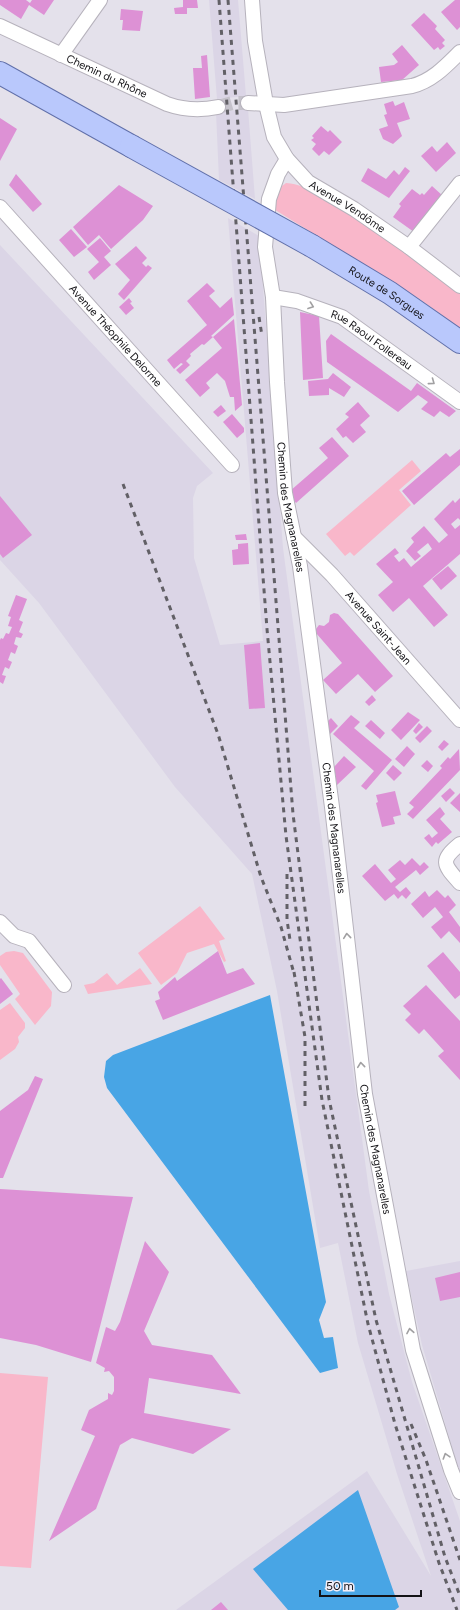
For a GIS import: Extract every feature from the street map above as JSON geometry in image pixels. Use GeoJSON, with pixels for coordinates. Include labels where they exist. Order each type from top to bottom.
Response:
{"type":"FeatureCollection","features":[{"type":"Feature","properties":{"kind":"main road","name":"Route de Sorgues"},"geometry":{"type":"LineString","coordinates":[[0,73],[312,246],[390,293],[460,342]]}},
{"type":"Feature","properties":{"kind":"street"},"geometry":{"type":"LineString","coordinates":[[61,55],[100,0]]}},
{"type":"Feature","properties":{"kind":"street","name":"Avenue Vendôme"},"geometry":{"type":"LineString","coordinates":[[252,0],[255,41],[266,104],[274,137],[287,159],[308,182],[354,209],[409,247],[460,286]]}},
{"type":"Feature","properties":{"kind":"street","name":"Chemin du Rhône"},"geometry":{"type":"LineString","coordinates":[[0,26],[166,104],[181,108],[203,110],[218,106]]}},
{"type":"Feature","properties":{"kind":"street"},"geometry":{"type":"LineString","coordinates":[[248,103],[284,105],[412,86],[424,83],[460,52]]}},
{"type":"Feature","properties":{"kind":"street","name":"Chemin des Magnanarelles"},"geometry":{"type":"LineString","coordinates":[[287,159],[278,174],[269,199],[265,247],[273,298],[276,382],[285,493],[300,566],[332,807],[365,1094],[414,1350],[451,1470],[460,1492]]}},
{"type":"Feature","properties":{"kind":"street"},"geometry":{"type":"LineString","coordinates":[[409,247],[460,183]]}},
{"type":"Feature","properties":{"kind":"street","name":"Avenue Théophile Delorme"},"geometry":{"type":"LineString","coordinates":[[0,206],[232,465]]}},
{"type":"Feature","properties":{"kind":"street","name":"Rue Raoul Follereau"},"geometry":{"type":"LineString","coordinates":[[273,298],[298,300],[342,317],[460,402]]}},
{"type":"Feature","properties":{"kind":"street","name":"Avenue Saint-Jean"},"geometry":{"type":"LineString","coordinates":[[294,537],[332,575],[460,720]]}},
{"type":"Feature","properties":{"kind":"street"},"geometry":{"type":"LineString","coordinates":[[460,844],[451,852],[446,860],[446,868],[460,883]]}},
{"type":"Feature","properties":{"kind":"street"},"geometry":{"type":"LineString","coordinates":[[0,922],[14,936],[29,941],[64,984]]}},
{"type":"Feature","properties":{"kind":"shaded area"},"geometry":{"type":"Polygon","coordinates":[[[209,0],[238,0],[246,96],[217,99],[209,0]]]}},
{"type":"Feature","properties":{"kind":"shaded area"},"geometry":{"type":"Polygon","coordinates":[[[248,109],[255,199],[219,180],[216,112],[248,109]]]}},
{"type":"Feature","properties":{"kind":"shaded area"},"geometry":{"type":"Polygon","coordinates":[[[286,183],[295,184],[327,198],[392,241],[447,282],[460,293],[460,328],[418,298],[272,208],[278,189],[286,183]]]}},
{"type":"Feature","properties":{"kind":"shaded area"},"geometry":{"type":"Polygon","coordinates":[[[228,218],[259,236],[283,548],[369,1191],[389,1294],[412,1382],[460,1521],[460,1610],[176,1610],[367,1471],[431,1576],[397,1474],[358,1343],[338,1243],[320,1248],[277,991],[252,874],[175,787],[39,603],[0,560],[0,245],[213,473],[197,486],[193,498],[194,558],[220,645],[263,641],[228,218]]]}},
{"type":"Feature","properties":{"kind":"shaded area"},"geometry":{"type":"Polygon","coordinates":[[[412,460],[421,471],[399,490],[411,505],[354,556],[350,552],[345,556],[326,534],[412,460]]]}},
{"type":"Feature","properties":{"kind":"shaded area"},"geometry":{"type":"Polygon","coordinates":[[[200,906],[225,939],[219,941],[226,961],[224,962],[214,944],[187,953],[177,973],[161,985],[138,953],[200,906]]]}},
{"type":"Feature","properties":{"kind":"shaded area"},"geometry":{"type":"Polygon","coordinates":[[[14,951],[23,953],[52,992],[51,1006],[35,1025],[15,999],[20,994],[0,965],[0,956],[6,952],[14,951]]]}},
{"type":"Feature","properties":{"kind":"shaded area"},"geometry":{"type":"Polygon","coordinates":[[[140,968],[152,984],[88,994],[84,985],[94,983],[107,973],[117,985],[140,968]]]}},
{"type":"Feature","properties":{"kind":"shaded area"},"geometry":{"type":"Polygon","coordinates":[[[10,1003],[25,1023],[25,1028],[18,1037],[19,1042],[15,1049],[0,1060],[0,1010],[10,1003]]]}},
{"type":"Feature","properties":{"kind":"shaded area"},"geometry":{"type":"Polygon","coordinates":[[[460,1261],[460,1474],[422,1345],[406,1271],[460,1261]]]}},
{"type":"Feature","properties":{"kind":"shaded area"},"geometry":{"type":"Polygon","coordinates":[[[0,1373],[48,1377],[31,1568],[0,1566],[0,1373]]]}},
{"type":"Feature","properties":{"kind":"water"},"geometry":{"type":"Polygon","coordinates":[[[270,995],[326,1302],[319,1320],[324,1338],[333,1337],[338,1368],[320,1373],[107,1088],[104,1077],[106,1061],[113,1055],[270,995]]]}},
{"type":"Feature","properties":{"kind":"water"},"geometry":{"type":"Polygon","coordinates":[[[358,1490],[399,1607],[395,1610],[288,1610],[253,1569],[358,1490]]]}},
{"type":"Feature","properties":{"kind":"building"},"geometry":{"type":"Polygon","coordinates":[[[0,0],[26,0],[30,3],[32,0],[54,0],[44,15],[29,5],[21,19],[0,5],[0,0]]]}},
{"type":"Feature","properties":{"kind":"building"},"geometry":{"type":"Polygon","coordinates":[[[183,0],[197,0],[198,8],[187,8],[187,14],[175,14],[174,8],[183,7],[183,0]]]}},
{"type":"Feature","properties":{"kind":"building"},"geometry":{"type":"Polygon","coordinates":[[[455,0],[460,0],[460,27],[457,30],[441,12],[455,0]]]}},
{"type":"Feature","properties":{"kind":"building"},"geometry":{"type":"Polygon","coordinates":[[[121,9],[143,11],[140,31],[122,30],[123,20],[120,20],[121,9]]]}},
{"type":"Feature","properties":{"kind":"building"},"geometry":{"type":"Polygon","coordinates":[[[424,13],[437,26],[435,29],[445,40],[442,43],[445,46],[440,50],[438,47],[434,50],[411,25],[424,13]]]}},
{"type":"Feature","properties":{"kind":"building"},"geometry":{"type":"Polygon","coordinates":[[[402,45],[419,65],[402,80],[381,82],[379,67],[394,65],[398,62],[392,54],[402,45]]]}},
{"type":"Feature","properties":{"kind":"building"},"geometry":{"type":"Polygon","coordinates":[[[207,55],[210,97],[195,99],[193,68],[202,68],[201,56],[207,55]]]}},
{"type":"Feature","properties":{"kind":"building"},"geometry":{"type":"Polygon","coordinates":[[[393,101],[395,106],[404,102],[410,119],[397,123],[402,136],[393,144],[383,139],[379,129],[388,126],[384,115],[387,114],[384,104],[393,101]]]}},
{"type":"Feature","properties":{"kind":"building"},"geometry":{"type":"Polygon","coordinates":[[[0,118],[17,129],[0,161],[0,118]]]}},
{"type":"Feature","properties":{"kind":"building"},"geometry":{"type":"Polygon","coordinates":[[[321,126],[328,132],[330,130],[342,142],[329,155],[324,151],[319,156],[312,149],[316,144],[311,140],[314,138],[312,136],[321,126]]]}},
{"type":"Feature","properties":{"kind":"building"},"geometry":{"type":"Polygon","coordinates":[[[447,142],[456,153],[436,172],[421,156],[432,146],[437,152],[447,142]]]}},
{"type":"Feature","properties":{"kind":"building"},"geometry":{"type":"Polygon","coordinates":[[[405,167],[410,171],[389,198],[361,181],[368,168],[386,179],[394,170],[399,175],[405,167]]]}},
{"type":"Feature","properties":{"kind":"building"},"geometry":{"type":"Polygon","coordinates":[[[16,174],[42,204],[33,212],[9,185],[16,174]]]}},
{"type":"Feature","properties":{"kind":"building"},"geometry":{"type":"Polygon","coordinates":[[[119,185],[153,206],[143,220],[111,249],[99,235],[88,245],[73,227],[119,185]]]}},
{"type":"Feature","properties":{"kind":"building"},"geometry":{"type":"Polygon","coordinates":[[[432,186],[443,196],[414,232],[393,217],[401,206],[399,204],[412,189],[420,195],[422,193],[424,195],[432,186]]]}},
{"type":"Feature","properties":{"kind":"building"},"geometry":{"type":"Polygon","coordinates":[[[71,229],[87,247],[74,257],[59,240],[71,229]]]}},
{"type":"Feature","properties":{"kind":"building"},"geometry":{"type":"Polygon","coordinates":[[[100,238],[111,251],[104,257],[111,265],[94,280],[88,272],[99,262],[87,249],[100,238]]]}},
{"type":"Feature","properties":{"kind":"building"},"geometry":{"type":"Polygon","coordinates":[[[136,246],[147,258],[142,263],[146,267],[148,265],[152,268],[124,300],[118,294],[130,280],[115,264],[136,246]]]}},
{"type":"Feature","properties":{"kind":"building"},"geometry":{"type":"Polygon","coordinates":[[[207,283],[215,291],[209,296],[220,308],[232,297],[234,315],[211,336],[213,337],[204,345],[202,344],[190,354],[191,356],[186,361],[190,365],[180,374],[176,370],[183,364],[181,363],[174,369],[167,360],[207,325],[187,301],[207,283]]]}},
{"type":"Feature","properties":{"kind":"building"},"geometry":{"type":"Polygon","coordinates":[[[129,298],[132,302],[130,303],[134,308],[126,315],[119,307],[129,298]]]}},
{"type":"Feature","properties":{"kind":"building"},"geometry":{"type":"Polygon","coordinates":[[[300,312],[319,316],[323,378],[303,380],[300,312]]]}},
{"type":"Feature","properties":{"kind":"building"},"geometry":{"type":"Polygon","coordinates":[[[234,319],[242,405],[235,411],[234,397],[230,397],[225,381],[217,373],[206,383],[210,388],[200,397],[185,380],[222,348],[213,337],[234,319]]]}},
{"type":"Feature","properties":{"kind":"building"},"geometry":{"type":"Polygon","coordinates":[[[331,334],[411,391],[417,383],[456,411],[449,417],[440,411],[434,417],[421,409],[428,402],[418,395],[398,412],[327,362],[326,341],[331,334]]]}},
{"type":"Feature","properties":{"kind":"building"},"geometry":{"type":"Polygon","coordinates":[[[333,373],[351,387],[344,397],[329,388],[329,395],[309,396],[308,381],[328,379],[333,373]]]}},
{"type":"Feature","properties":{"kind":"building"},"geometry":{"type":"Polygon","coordinates":[[[358,402],[370,416],[360,425],[366,432],[353,443],[346,436],[343,438],[336,429],[349,417],[345,414],[358,402]]]}},
{"type":"Feature","properties":{"kind":"building"},"geometry":{"type":"Polygon","coordinates":[[[221,405],[226,411],[218,417],[213,412],[221,405]]]}},
{"type":"Feature","properties":{"kind":"building"},"geometry":{"type":"Polygon","coordinates":[[[232,414],[244,428],[244,432],[237,438],[223,422],[232,414]]]}},
{"type":"Feature","properties":{"kind":"building"},"geometry":{"type":"Polygon","coordinates":[[[332,437],[349,456],[296,503],[292,498],[290,491],[328,458],[319,448],[332,437]]]}},
{"type":"Feature","properties":{"kind":"building"},"geometry":{"type":"Polygon","coordinates":[[[460,449],[460,465],[414,505],[402,491],[446,453],[450,457],[460,449]]]}},
{"type":"Feature","properties":{"kind":"building"},"geometry":{"type":"Polygon","coordinates":[[[0,496],[32,535],[3,558],[0,554],[0,496]]]}},
{"type":"Feature","properties":{"kind":"building"},"geometry":{"type":"Polygon","coordinates":[[[460,498],[460,520],[458,518],[451,524],[455,529],[460,525],[460,554],[423,586],[448,615],[434,627],[409,598],[393,612],[378,595],[393,582],[376,564],[395,548],[399,553],[394,556],[399,562],[404,558],[411,567],[432,549],[428,543],[417,552],[421,556],[415,561],[406,551],[414,542],[411,538],[424,526],[439,543],[448,535],[434,519],[453,500],[455,503],[460,498]]]}},
{"type":"Feature","properties":{"kind":"building"},"geometry":{"type":"Polygon","coordinates":[[[246,534],[247,540],[236,540],[235,535],[246,534]]]}},
{"type":"Feature","properties":{"kind":"building"},"geometry":{"type":"Polygon","coordinates":[[[248,543],[249,564],[233,565],[232,550],[238,549],[238,544],[248,543]]]}},
{"type":"Feature","properties":{"kind":"building"},"geometry":{"type":"Polygon","coordinates":[[[448,566],[457,576],[441,590],[432,579],[448,566]]]}},
{"type":"Feature","properties":{"kind":"building"},"geometry":{"type":"Polygon","coordinates":[[[16,595],[27,599],[19,620],[23,622],[19,632],[23,634],[21,638],[16,637],[14,644],[18,646],[15,654],[11,652],[8,660],[12,662],[9,669],[5,667],[2,675],[6,676],[3,684],[0,682],[0,640],[1,638],[3,639],[6,633],[9,634],[12,627],[8,626],[11,617],[8,616],[16,595]]]}},
{"type":"Feature","properties":{"kind":"building"},"geometry":{"type":"Polygon","coordinates":[[[334,613],[338,614],[393,676],[375,692],[358,674],[336,694],[323,680],[342,663],[316,633],[316,629],[319,625],[324,626],[329,622],[330,615],[334,613]]]}},
{"type":"Feature","properties":{"kind":"building"},"geometry":{"type":"Polygon","coordinates":[[[260,643],[265,708],[249,709],[244,645],[260,643]]]}},
{"type":"Feature","properties":{"kind":"building"},"geometry":{"type":"Polygon","coordinates":[[[372,695],[376,700],[369,706],[365,702],[372,695]]]}},
{"type":"Feature","properties":{"kind":"building"},"geometry":{"type":"Polygon","coordinates":[[[408,712],[420,720],[401,740],[391,730],[408,712]]]}},
{"type":"Feature","properties":{"kind":"building"},"geometry":{"type":"Polygon","coordinates":[[[351,715],[360,722],[354,728],[392,760],[366,790],[361,786],[374,771],[333,734],[351,715]]]}},
{"type":"Feature","properties":{"kind":"building"},"geometry":{"type":"Polygon","coordinates":[[[331,718],[338,726],[329,735],[327,722],[331,718]]]}},
{"type":"Feature","properties":{"kind":"building"},"geometry":{"type":"Polygon","coordinates":[[[371,720],[385,733],[380,739],[365,726],[371,720]]]}},
{"type":"Feature","properties":{"kind":"building"},"geometry":{"type":"Polygon","coordinates":[[[419,723],[423,727],[416,734],[413,731],[419,723]]]}},
{"type":"Feature","properties":{"kind":"building"},"geometry":{"type":"Polygon","coordinates":[[[427,726],[432,731],[420,743],[415,738],[427,726]]]}},
{"type":"Feature","properties":{"kind":"building"},"geometry":{"type":"Polygon","coordinates":[[[444,740],[449,744],[442,751],[438,747],[444,740]]]}},
{"type":"Feature","properties":{"kind":"building"},"geometry":{"type":"Polygon","coordinates":[[[407,746],[415,754],[404,767],[395,759],[407,746]]]}},
{"type":"Feature","properties":{"kind":"building"},"geometry":{"type":"Polygon","coordinates":[[[459,749],[460,770],[413,819],[407,814],[414,807],[409,803],[442,768],[440,766],[448,757],[450,759],[459,749]]]}},
{"type":"Feature","properties":{"kind":"building"},"geometry":{"type":"Polygon","coordinates":[[[344,756],[356,767],[337,785],[334,767],[344,756]]]}},
{"type":"Feature","properties":{"kind":"building"},"geometry":{"type":"Polygon","coordinates":[[[427,760],[433,766],[428,772],[421,766],[427,760]]]}},
{"type":"Feature","properties":{"kind":"building"},"geometry":{"type":"Polygon","coordinates":[[[393,765],[402,773],[394,781],[386,773],[393,765]]]}},
{"type":"Feature","properties":{"kind":"building"},"geometry":{"type":"Polygon","coordinates":[[[450,788],[455,793],[446,802],[441,796],[450,788]]]}},
{"type":"Feature","properties":{"kind":"building"},"geometry":{"type":"Polygon","coordinates":[[[395,791],[401,815],[393,817],[395,824],[382,827],[376,803],[378,802],[376,795],[395,791]]]}},
{"type":"Feature","properties":{"kind":"building"},"geometry":{"type":"Polygon","coordinates":[[[460,793],[460,812],[450,803],[460,793]]]}},
{"type":"Feature","properties":{"kind":"building"},"geometry":{"type":"Polygon","coordinates":[[[440,807],[445,814],[440,819],[452,832],[438,844],[436,842],[432,847],[424,838],[429,834],[432,838],[438,833],[426,820],[440,807]]]}},
{"type":"Feature","properties":{"kind":"building"},"geometry":{"type":"Polygon","coordinates":[[[412,858],[420,866],[424,862],[429,867],[420,875],[416,870],[395,887],[400,892],[406,887],[411,893],[406,899],[402,895],[398,899],[394,894],[385,901],[362,876],[375,864],[391,883],[396,879],[388,870],[400,860],[405,865],[412,858]]]}},
{"type":"Feature","properties":{"kind":"building"},"geometry":{"type":"Polygon","coordinates":[[[437,890],[445,898],[448,895],[456,905],[449,912],[460,927],[460,943],[449,931],[441,939],[431,927],[443,917],[435,907],[423,918],[411,904],[425,891],[429,897],[437,890]]]}},
{"type":"Feature","properties":{"kind":"building"},"geometry":{"type":"Polygon","coordinates":[[[218,951],[227,974],[243,968],[255,984],[163,1020],[155,1001],[160,999],[158,992],[175,977],[177,981],[218,951]]]}},
{"type":"Feature","properties":{"kind":"building"},"geometry":{"type":"Polygon","coordinates":[[[443,952],[460,972],[460,995],[455,999],[427,966],[443,952]]]}},
{"type":"Feature","properties":{"kind":"building"},"geometry":{"type":"Polygon","coordinates":[[[1,978],[13,994],[0,1004],[0,979],[1,978]]]}},
{"type":"Feature","properties":{"kind":"building"},"geometry":{"type":"Polygon","coordinates":[[[426,985],[460,1021],[460,1080],[438,1056],[444,1051],[424,1029],[419,1034],[405,1020],[411,1014],[403,1006],[426,985]]]}},
{"type":"Feature","properties":{"kind":"building"},"geometry":{"type":"Polygon","coordinates":[[[35,1076],[43,1079],[3,1178],[0,1178],[0,1111],[28,1090],[35,1076]]]}},
{"type":"Feature","properties":{"kind":"building"},"geometry":{"type":"Polygon","coordinates":[[[0,1189],[133,1197],[91,1362],[36,1345],[0,1338],[0,1189]]]}},
{"type":"Feature","properties":{"kind":"building"},"geometry":{"type":"Polygon","coordinates":[[[145,1241],[169,1272],[144,1331],[152,1345],[212,1355],[241,1394],[149,1378],[144,1413],[231,1429],[193,1454],[132,1438],[120,1445],[96,1509],[49,1541],[95,1436],[81,1430],[89,1410],[108,1399],[108,1393],[112,1395],[114,1391],[114,1377],[109,1371],[104,1372],[105,1368],[96,1363],[106,1327],[115,1331],[120,1322],[145,1241]]]}},
{"type":"Feature","properties":{"kind":"building"},"geometry":{"type":"Polygon","coordinates":[[[460,1272],[460,1297],[440,1301],[435,1278],[460,1272]]]}},
{"type":"Feature","properties":{"kind":"building"},"geometry":{"type":"Polygon","coordinates":[[[221,1602],[228,1610],[211,1610],[221,1602]]]}},
{"type":"Feature","properties":{"kind":"tunnel"},"geometry":{"type":"LineString","coordinates":[[218,107],[232,103],[248,103]]}},
{"type":"Feature","properties":{"kind":"railway"},"geometry":{"type":"LineString","coordinates":[[219,0],[267,629],[286,836],[322,1100],[368,1324],[395,1424],[439,1563],[457,1610]]}},
{"type":"Feature","properties":{"kind":"railway"},"geometry":{"type":"LineString","coordinates":[[228,0],[293,814],[329,1099],[376,1320],[445,1557],[460,1596]]}},
{"type":"Feature","properties":{"kind":"railway"},"geometry":{"type":"LineString","coordinates":[[259,317],[262,336]]}},
{"type":"Feature","properties":{"kind":"railway"},"geometry":{"type":"LineString","coordinates":[[123,484],[218,734],[261,877],[281,927],[295,977]]}},
{"type":"Feature","properties":{"kind":"railway"},"geometry":{"type":"LineString","coordinates":[[287,874],[287,920],[290,940]]}},
{"type":"Feature","properties":{"kind":"railway"},"geometry":{"type":"LineString","coordinates":[[294,972],[305,1037],[305,1109]]}},
{"type":"Feature","properties":{"kind":"railway"},"geometry":{"type":"LineString","coordinates":[[411,1424],[426,1460],[460,1560]]}}]}
